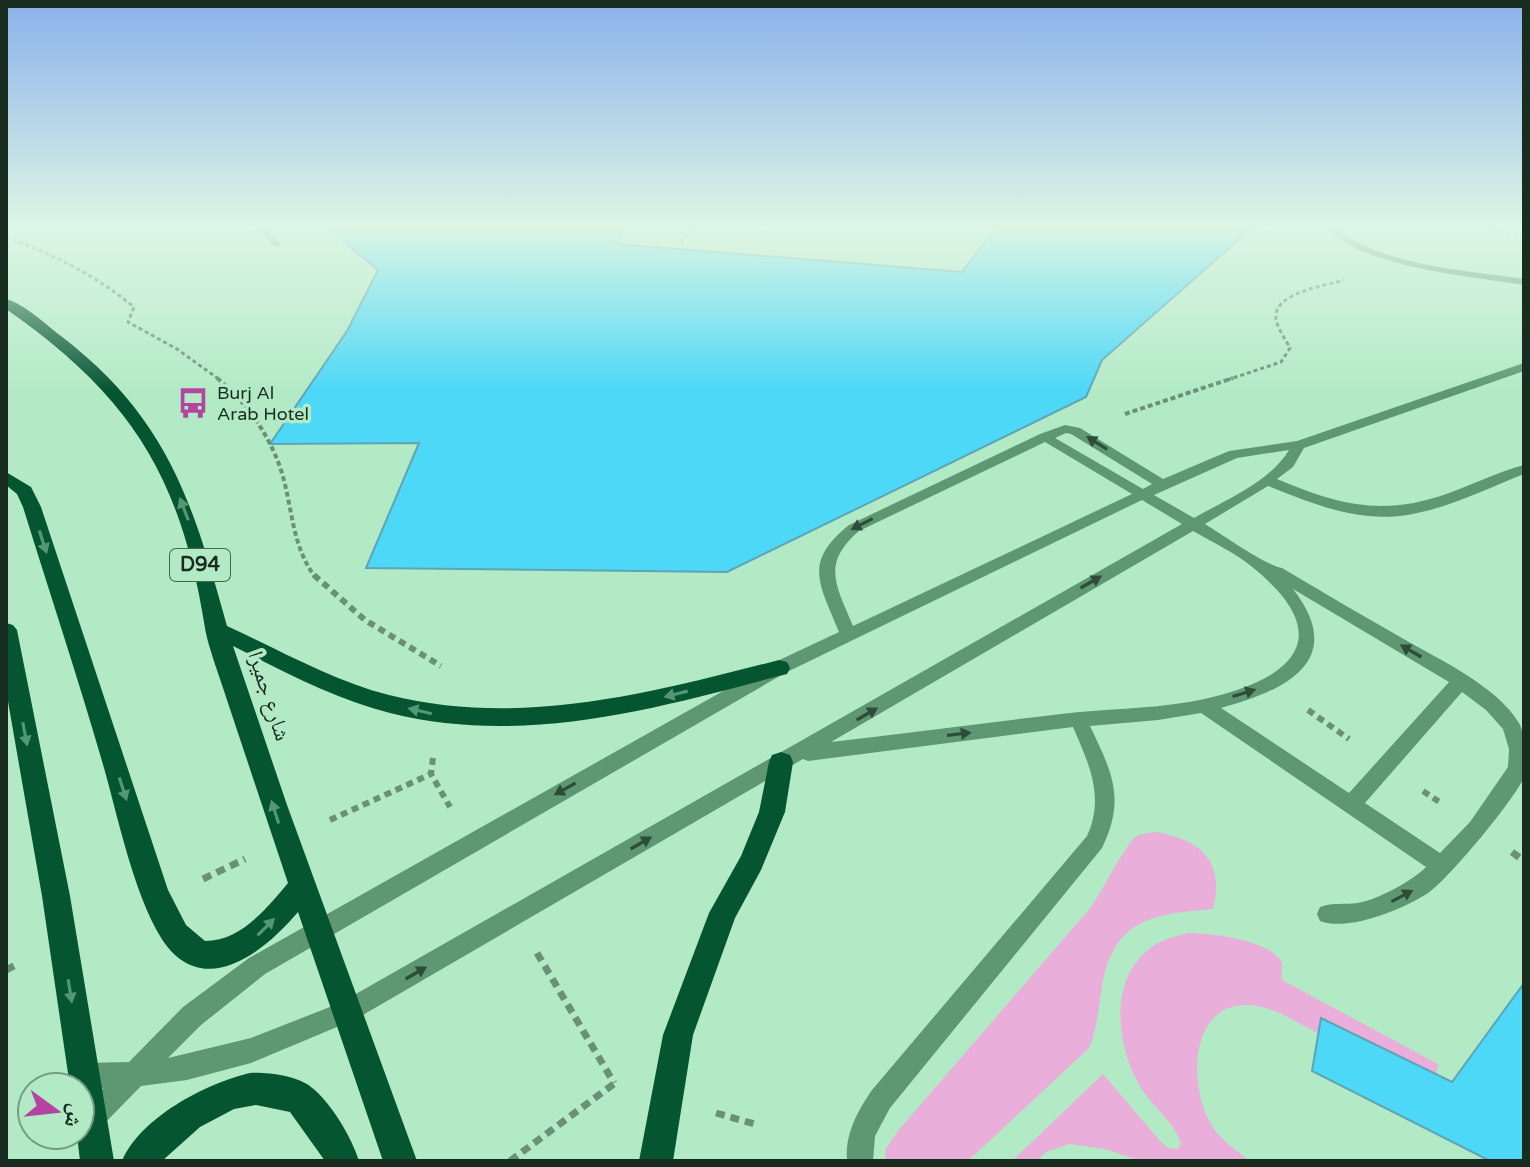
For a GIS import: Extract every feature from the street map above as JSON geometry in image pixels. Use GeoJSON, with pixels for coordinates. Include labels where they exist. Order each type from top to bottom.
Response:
{"type":"FeatureCollection","features":[{"type":"Feature","properties":{"kind":"main road","name":"شارع جميرا"},"geometry":{"type":"LineString","coordinates":[[6,303],[43,329],[112,389],[143,428],[170,474],[191,529],[215,629],[285,841],[320,928],[400,1161]]}},
{"type":"Feature","properties":{"kind":"main road"},"geometry":{"type":"LineString","coordinates":[[6,477],[25,491],[32,507],[159,899],[175,931],[188,948],[207,953],[232,951],[258,936],[304,884]]}},
{"type":"Feature","properties":{"kind":"main road"},"geometry":{"type":"LineString","coordinates":[[215,629],[344,688],[387,704],[437,715],[546,719],[602,712],[779,668]]}},
{"type":"Feature","properties":{"kind":"main road"},"geometry":{"type":"LineString","coordinates":[[6,630],[63,944],[82,1071]]}},
{"type":"Feature","properties":{"kind":"main road"},"geometry":{"type":"LineString","coordinates":[[656,1161],[678,1035],[723,913],[752,862],[790,758]]}},
{"type":"Feature","properties":{"kind":"main road"},"geometry":{"type":"LineString","coordinates":[[139,1161],[164,1134],[200,1108],[251,1089],[300,1098],[338,1147],[342,1161]]}},
{"type":"Feature","properties":{"kind":"lane"},"geometry":{"type":"LineString","coordinates":[[96,1113],[192,1016],[257,966],[779,668],[1140,495],[1234,454],[1299,445],[1524,367]]}},
{"type":"Feature","properties":{"kind":"lane"},"geometry":{"type":"LineString","coordinates":[[848,634],[825,571],[826,555],[835,541],[854,528],[1045,437],[1065,429],[1075,431],[1163,485]]}},
{"type":"Feature","properties":{"kind":"lane"},"geometry":{"type":"LineString","coordinates":[[1045,437],[1461,681],[1492,705],[1511,726],[1519,749],[1518,769],[1477,828],[1442,866],[1422,886],[1392,902],[1361,913],[1328,914]]}},
{"type":"Feature","properties":{"kind":"lane"},"geometry":{"type":"LineString","coordinates":[[96,1076],[129,1077],[202,1067],[278,1044],[348,1011],[1269,481],[1288,464],[1299,445]]}},
{"type":"Feature","properties":{"kind":"lane"},"geometry":{"type":"LineString","coordinates":[[1269,481],[1332,506],[1356,512],[1401,513],[1524,469]]}},
{"type":"Feature","properties":{"kind":"lane"},"geometry":{"type":"LineString","coordinates":[[790,758],[1078,719],[1204,706],[1271,685],[1291,672],[1304,654],[1305,630],[1296,605],[1279,581],[1254,560]]}},
{"type":"Feature","properties":{"kind":"lane"},"geometry":{"type":"LineString","coordinates":[[1351,805],[1461,681]]}},
{"type":"Feature","properties":{"kind":"lane"},"geometry":{"type":"LineString","coordinates":[[1204,706],[1442,866]]}},
{"type":"Feature","properties":{"kind":"lane"},"geometry":{"type":"LineString","coordinates":[[860,1161],[858,1148],[864,1124],[881,1099],[1095,842],[1106,823],[1109,803],[1104,783],[1078,719]]}},
{"type":"Feature","properties":{"kind":"path"},"geometry":{"type":"LineString","coordinates":[[103,282],[134,307],[128,322],[188,354],[217,376],[242,402],[264,432],[280,467],[303,559],[332,592],[370,625],[453,673],[437,715],[431,774],[471,842]]}},
{"type":"Feature","properties":{"kind":"path"},"geometry":{"type":"LineString","coordinates":[[1075,431],[1281,362],[1290,348],[1276,319],[1278,307],[1287,298],[1334,282]]}},
{"type":"Feature","properties":{"kind":"path"},"geometry":{"type":"LineString","coordinates":[[159,899],[431,774]]}},
{"type":"Feature","properties":{"kind":"path"},"geometry":{"type":"LineString","coordinates":[[514,916],[614,1083]]}},
{"type":"Feature","properties":{"kind":"path"},"geometry":{"type":"LineString","coordinates":[[6,970],[63,944]]}},
{"type":"Feature","properties":{"kind":"shaded area"},"geometry":{"type":"Polygon","coordinates":[[[1156,832],[1186,841],[1206,856],[1215,878],[1213,909],[1155,918],[1127,933],[1108,963],[1089,1048],[968,1161],[885,1161],[886,1149],[897,1132],[1091,907],[1133,840],[1141,834],[1156,832]]]}},
{"type":"Feature","properties":{"kind":"shaded area"},"geometry":{"type":"Polygon","coordinates":[[[1188,933],[1225,936],[1254,943],[1276,955],[1282,963],[1282,980],[1438,1064],[1433,1090],[1272,1010],[1257,1006],[1234,1006],[1217,1015],[1205,1030],[1197,1072],[1200,1095],[1217,1133],[1250,1161],[1141,1161],[1105,1149],[1069,1144],[1046,1152],[1037,1161],[1012,1161],[1103,1074],[1160,1141],[1168,1148],[1178,1149],[1181,1143],[1178,1136],[1141,1088],[1133,1072],[1126,1054],[1120,1016],[1122,997],[1135,964],[1157,944],[1188,933]]]}},
{"type":"Feature","properties":{"kind":"building"},"geometry":{"type":"Polygon","coordinates":[[[372,282],[1190,282],[1102,360],[1086,397],[727,572],[366,568],[419,443],[270,444],[347,331],[372,282]]]}},
{"type":"Feature","properties":{"kind":"building"},"geometry":{"type":"Polygon","coordinates":[[[1524,983],[1524,1161],[1490,1161],[1312,1071],[1321,1018],[1452,1082],[1524,983]]]}},
{"type":"Feature","properties":{"kind":"place","name":"Burj Al Arab Hotel"},"geometry":{"type":"Point","coordinates":[193,403]}}]}
